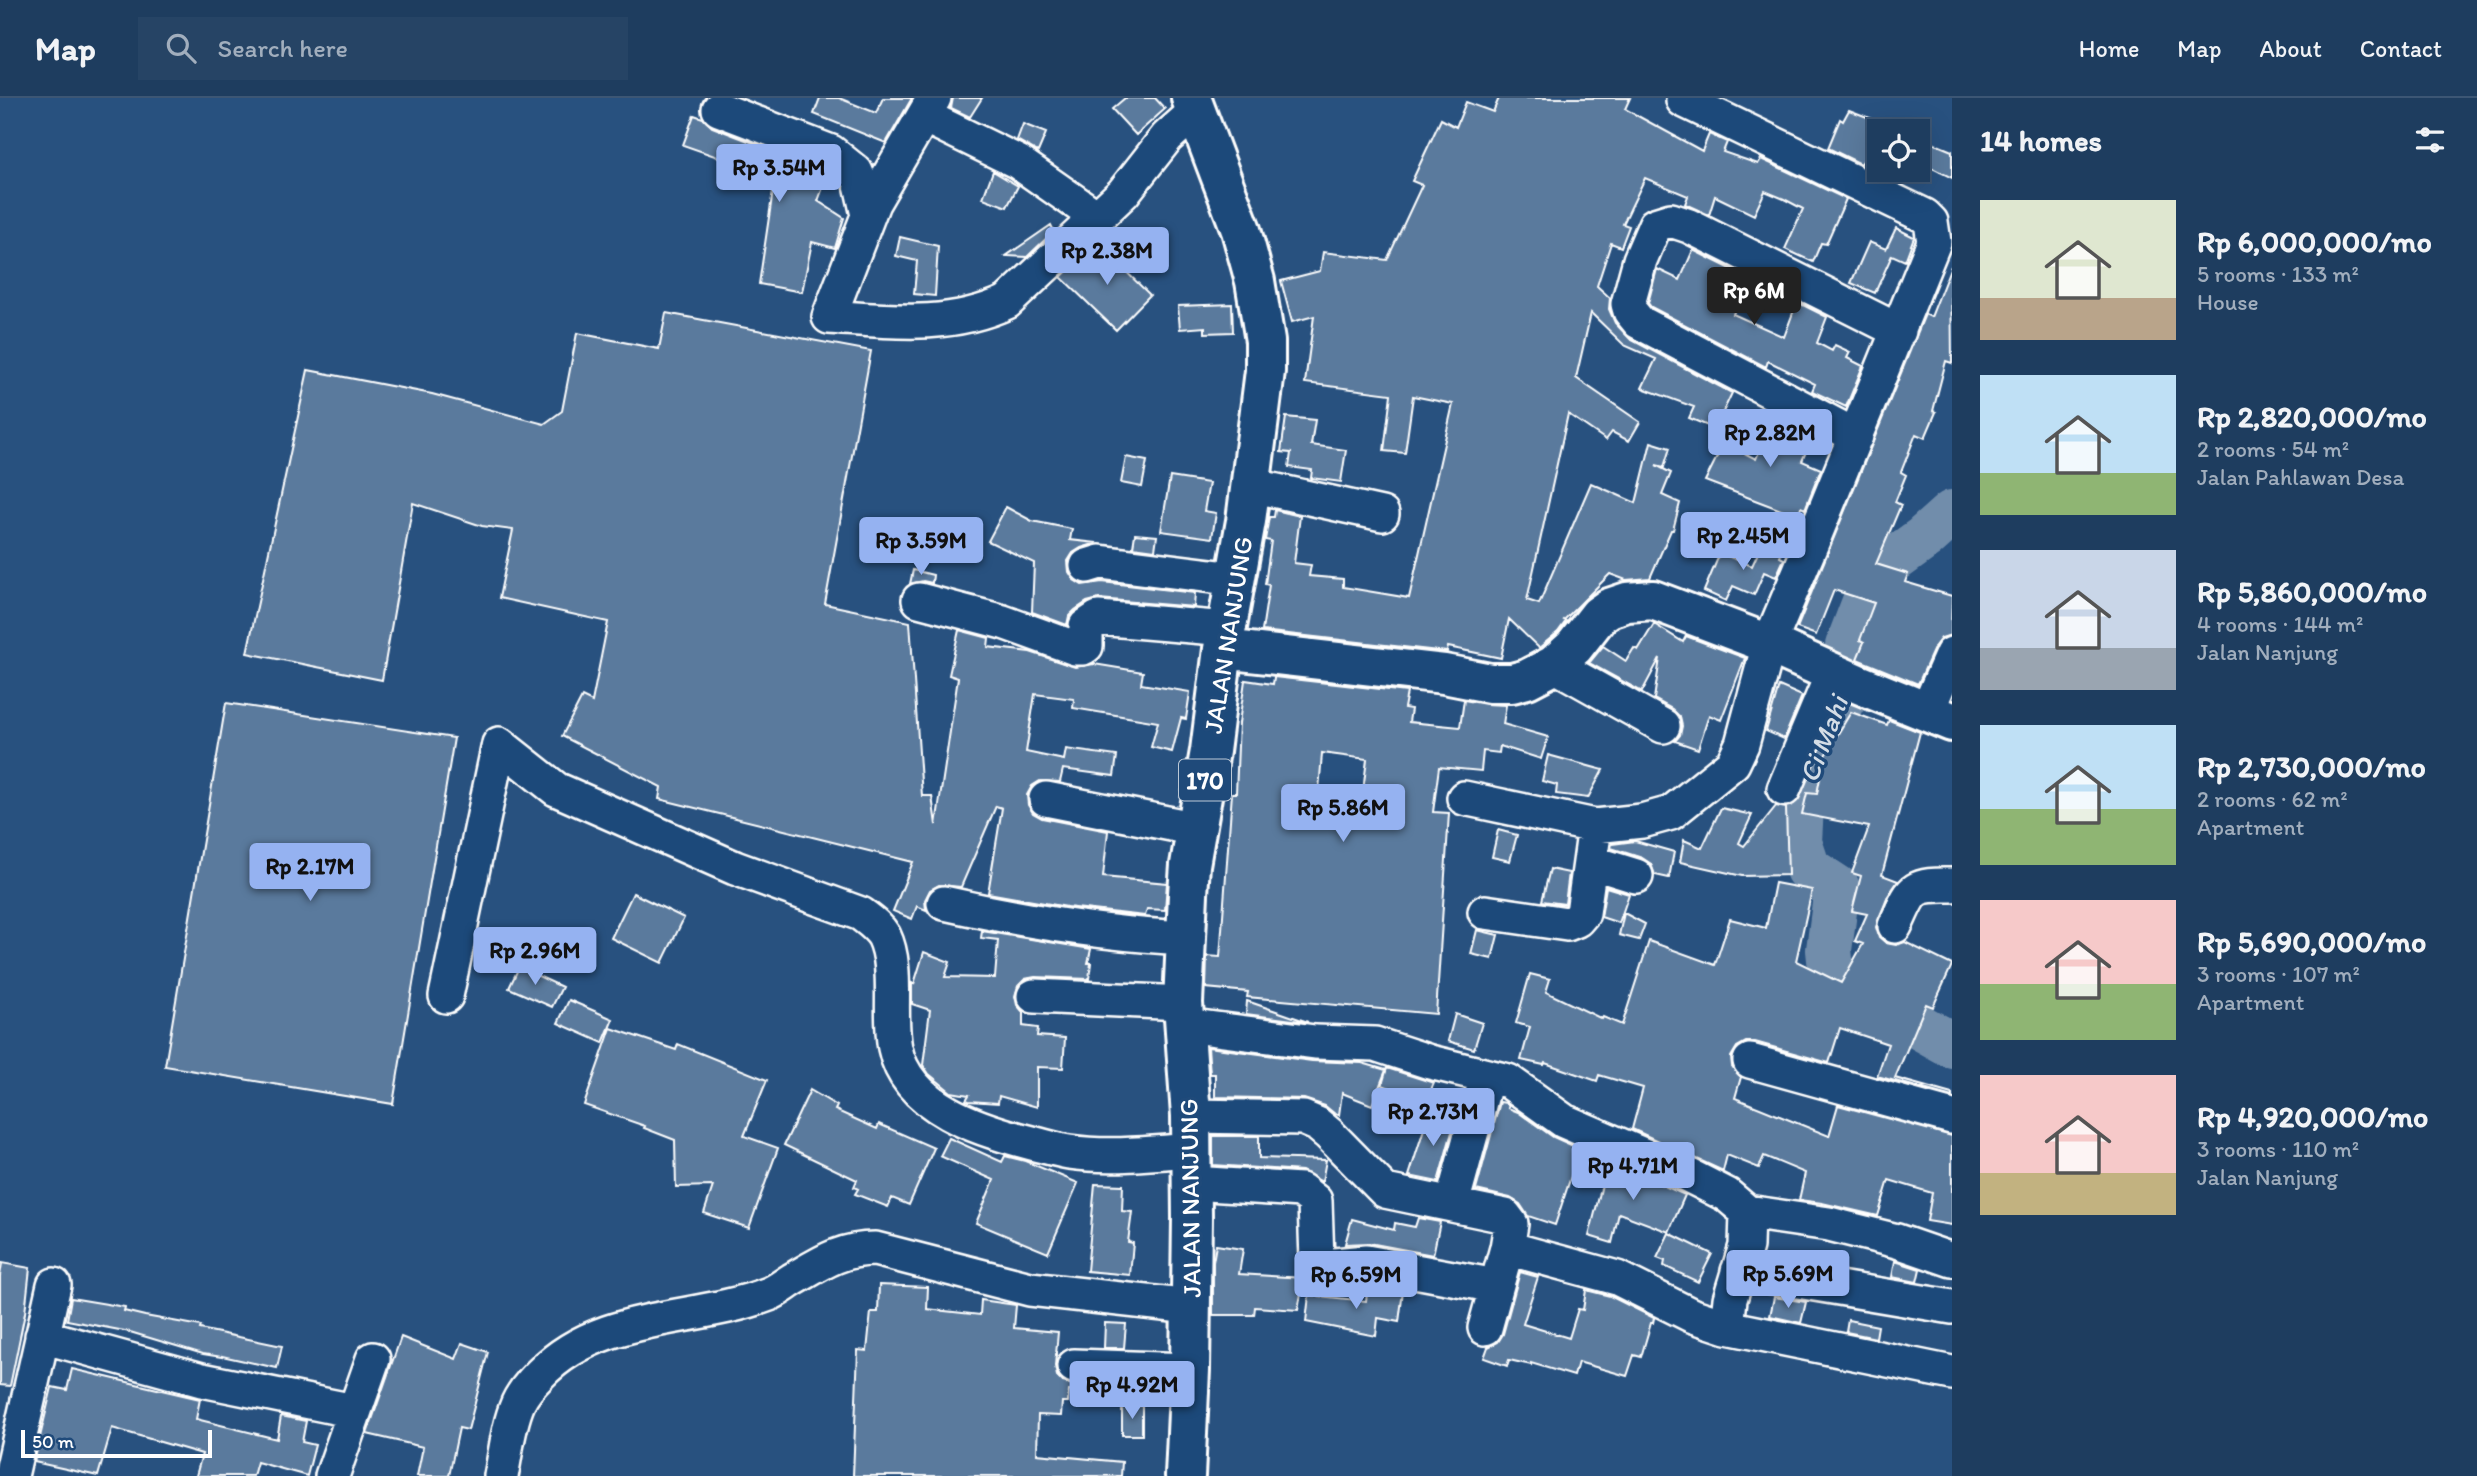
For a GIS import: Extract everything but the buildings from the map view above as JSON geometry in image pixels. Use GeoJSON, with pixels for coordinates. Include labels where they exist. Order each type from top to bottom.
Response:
{"type":"FeatureCollection","features":[{"type":"Feature","properties":{"kind":"main road","name":"JALAN NANJUNG"},"geometry":{"type":"LineString","coordinates":[[1185,1476],[1190,1370],[1191,1150],[1184,1014],[1190,865],[1210,751],[1265,371],[1265,341],[1255,281],[1241,230],[1193,105]]}},
{"type":"Feature","properties":{"kind":"main road"},"geometry":{"type":"LineString","coordinates":[[1225,639],[1490,683],[1527,679],[1554,665],[1574,647],[1599,615],[1627,602],[1640,600],[1664,603],[1939,716]]}},
{"type":"Feature","properties":{"kind":"street"},"geometry":{"type":"LineString","coordinates":[[1464,798],[1595,827],[1642,821],[1671,813],[1734,763],[1742,744],[1769,644],[1934,242],[1943,239],[1925,216],[1683,100]]}},
{"type":"Feature","properties":{"kind":"street"},"geometry":{"type":"LineString","coordinates":[[1098,218],[1018,162],[929,107],[873,203],[828,317],[940,322],[992,309],[1007,302],[1098,218],[1123,193],[1193,105]]}},
{"type":"Feature","properties":{"kind":"street"},"geometry":{"type":"LineString","coordinates":[[719,109],[831,152],[856,172],[869,215]]}},
{"type":"Feature","properties":{"kind":"street"},"geometry":{"type":"LineString","coordinates":[[1856,436],[1639,322],[1628,304],[1640,260],[1655,225],[1671,220],[1689,226],[1899,331]]}},
{"type":"Feature","properties":{"kind":"street"},"geometry":{"type":"LineString","coordinates":[[1250,485],[1382,514]]}},
{"type":"Feature","properties":{"kind":"street"},"geometry":{"type":"LineString","coordinates":[[1087,566],[1100,562],[1236,579]]}},
{"type":"Feature","properties":{"kind":"street"},"geometry":{"type":"LineString","coordinates":[[919,600],[1003,621],[1074,648],[1086,646],[1086,626],[1098,618],[1225,639]]}},
{"type":"Feature","properties":{"kind":"street"},"geometry":{"type":"LineString","coordinates":[[1939,716],[1952,654]]}},
{"type":"Feature","properties":{"kind":"street"},"geometry":{"type":"LineString","coordinates":[[1554,665],[1663,726]]}},
{"type":"Feature","properties":{"kind":"street"},"geometry":{"type":"LineString","coordinates":[[1784,789],[1843,677]]}},
{"type":"Feature","properties":{"kind":"street"},"geometry":{"type":"LineString","coordinates":[[446,996],[499,744],[556,789],[735,868],[861,914],[874,923],[884,938],[889,954],[894,1041],[899,1059],[915,1086],[943,1110],[998,1135],[1069,1152],[1140,1154],[1191,1150],[1303,1118],[1317,1124],[1385,1191],[1505,1216],[1511,1224],[1507,1248],[1485,1328]]}},
{"type":"Feature","properties":{"kind":"street"},"geometry":{"type":"LineString","coordinates":[[1046,799],[1197,829]]}},
{"type":"Feature","properties":{"kind":"street"},"geometry":{"type":"LineString","coordinates":[[1485,912],[1567,924],[1577,920],[1583,913],[1595,827]]}},
{"type":"Feature","properties":{"kind":"street"},"geometry":{"type":"LineString","coordinates":[[1591,862],[1636,876]]}},
{"type":"Feature","properties":{"kind":"street"},"geometry":{"type":"LineString","coordinates":[[1895,926],[1910,893],[1919,887],[1952,886]]}},
{"type":"Feature","properties":{"kind":"street"},"geometry":{"type":"LineString","coordinates":[[944,903],[1099,932],[1186,938]]}},
{"type":"Feature","properties":{"kind":"street"},"geometry":{"type":"LineString","coordinates":[[1034,996],[1184,1014],[1315,1042],[1375,1044],[1430,1062],[1508,1081],[1564,1121],[1681,1171],[1727,1195],[1747,1212],[1829,1224],[1897,1241],[1952,1260]]}},
{"type":"Feature","properties":{"kind":"street"},"geometry":{"type":"LineString","coordinates":[[1750,1061],[1952,1117]]}},
{"type":"Feature","properties":{"kind":"street"},"geometry":{"type":"LineString","coordinates":[[1452,1204],[1487,1076]]}},
{"type":"Feature","properties":{"kind":"street"},"geometry":{"type":"LineString","coordinates":[[1191,1150],[1301,1190],[1315,1201],[1317,1261],[1324,1266],[1366,1262],[1496,1286]]}},
{"type":"Feature","properties":{"kind":"street"},"geometry":{"type":"LineString","coordinates":[[1727,1327],[1730,1299],[1746,1245],[1747,1212]]}},
{"type":"Feature","properties":{"kind":"street"},"geometry":{"type":"LineString","coordinates":[[1507,1248],[1617,1278],[1691,1315],[1727,1327],[1952,1373]]}},
{"type":"Feature","properties":{"kind":"street"},"geometry":{"type":"LineString","coordinates":[[500,1476],[518,1404],[535,1379],[560,1356],[588,1339],[639,1323],[770,1294],[833,1256],[858,1249],[875,1249],[1030,1289],[1191,1307]]}},
{"type":"Feature","properties":{"kind":"street"},"geometry":{"type":"LineString","coordinates":[[1738,1271],[1952,1307]]}},
{"type":"Feature","properties":{"kind":"street"},"geometry":{"type":"LineString","coordinates":[[11,1476],[54,1285]]}},
{"type":"Feature","properties":{"kind":"street"},"geometry":{"type":"LineString","coordinates":[[42,1336],[202,1380],[354,1411]]}},
{"type":"Feature","properties":{"kind":"street"},"geometry":{"type":"LineString","coordinates":[[332,1476],[373,1359]]}},
{"type":"Feature","properties":{"kind":"street"},"geometry":{"type":"LineString","coordinates":[[1074,1366],[1190,1370]]}},
{"type":"Feature","properties":{"kind":"waterway","name":"Ci Mahi"},"geometry":{"type":"LineString","coordinates":[[1952,513],[1924,538],[1876,573],[1848,646],[1842,702],[1802,786],[1799,842],[1808,869],[1837,888],[1829,950],[1832,978],[1852,996],[1891,1011],[1952,1045]]}}]}
